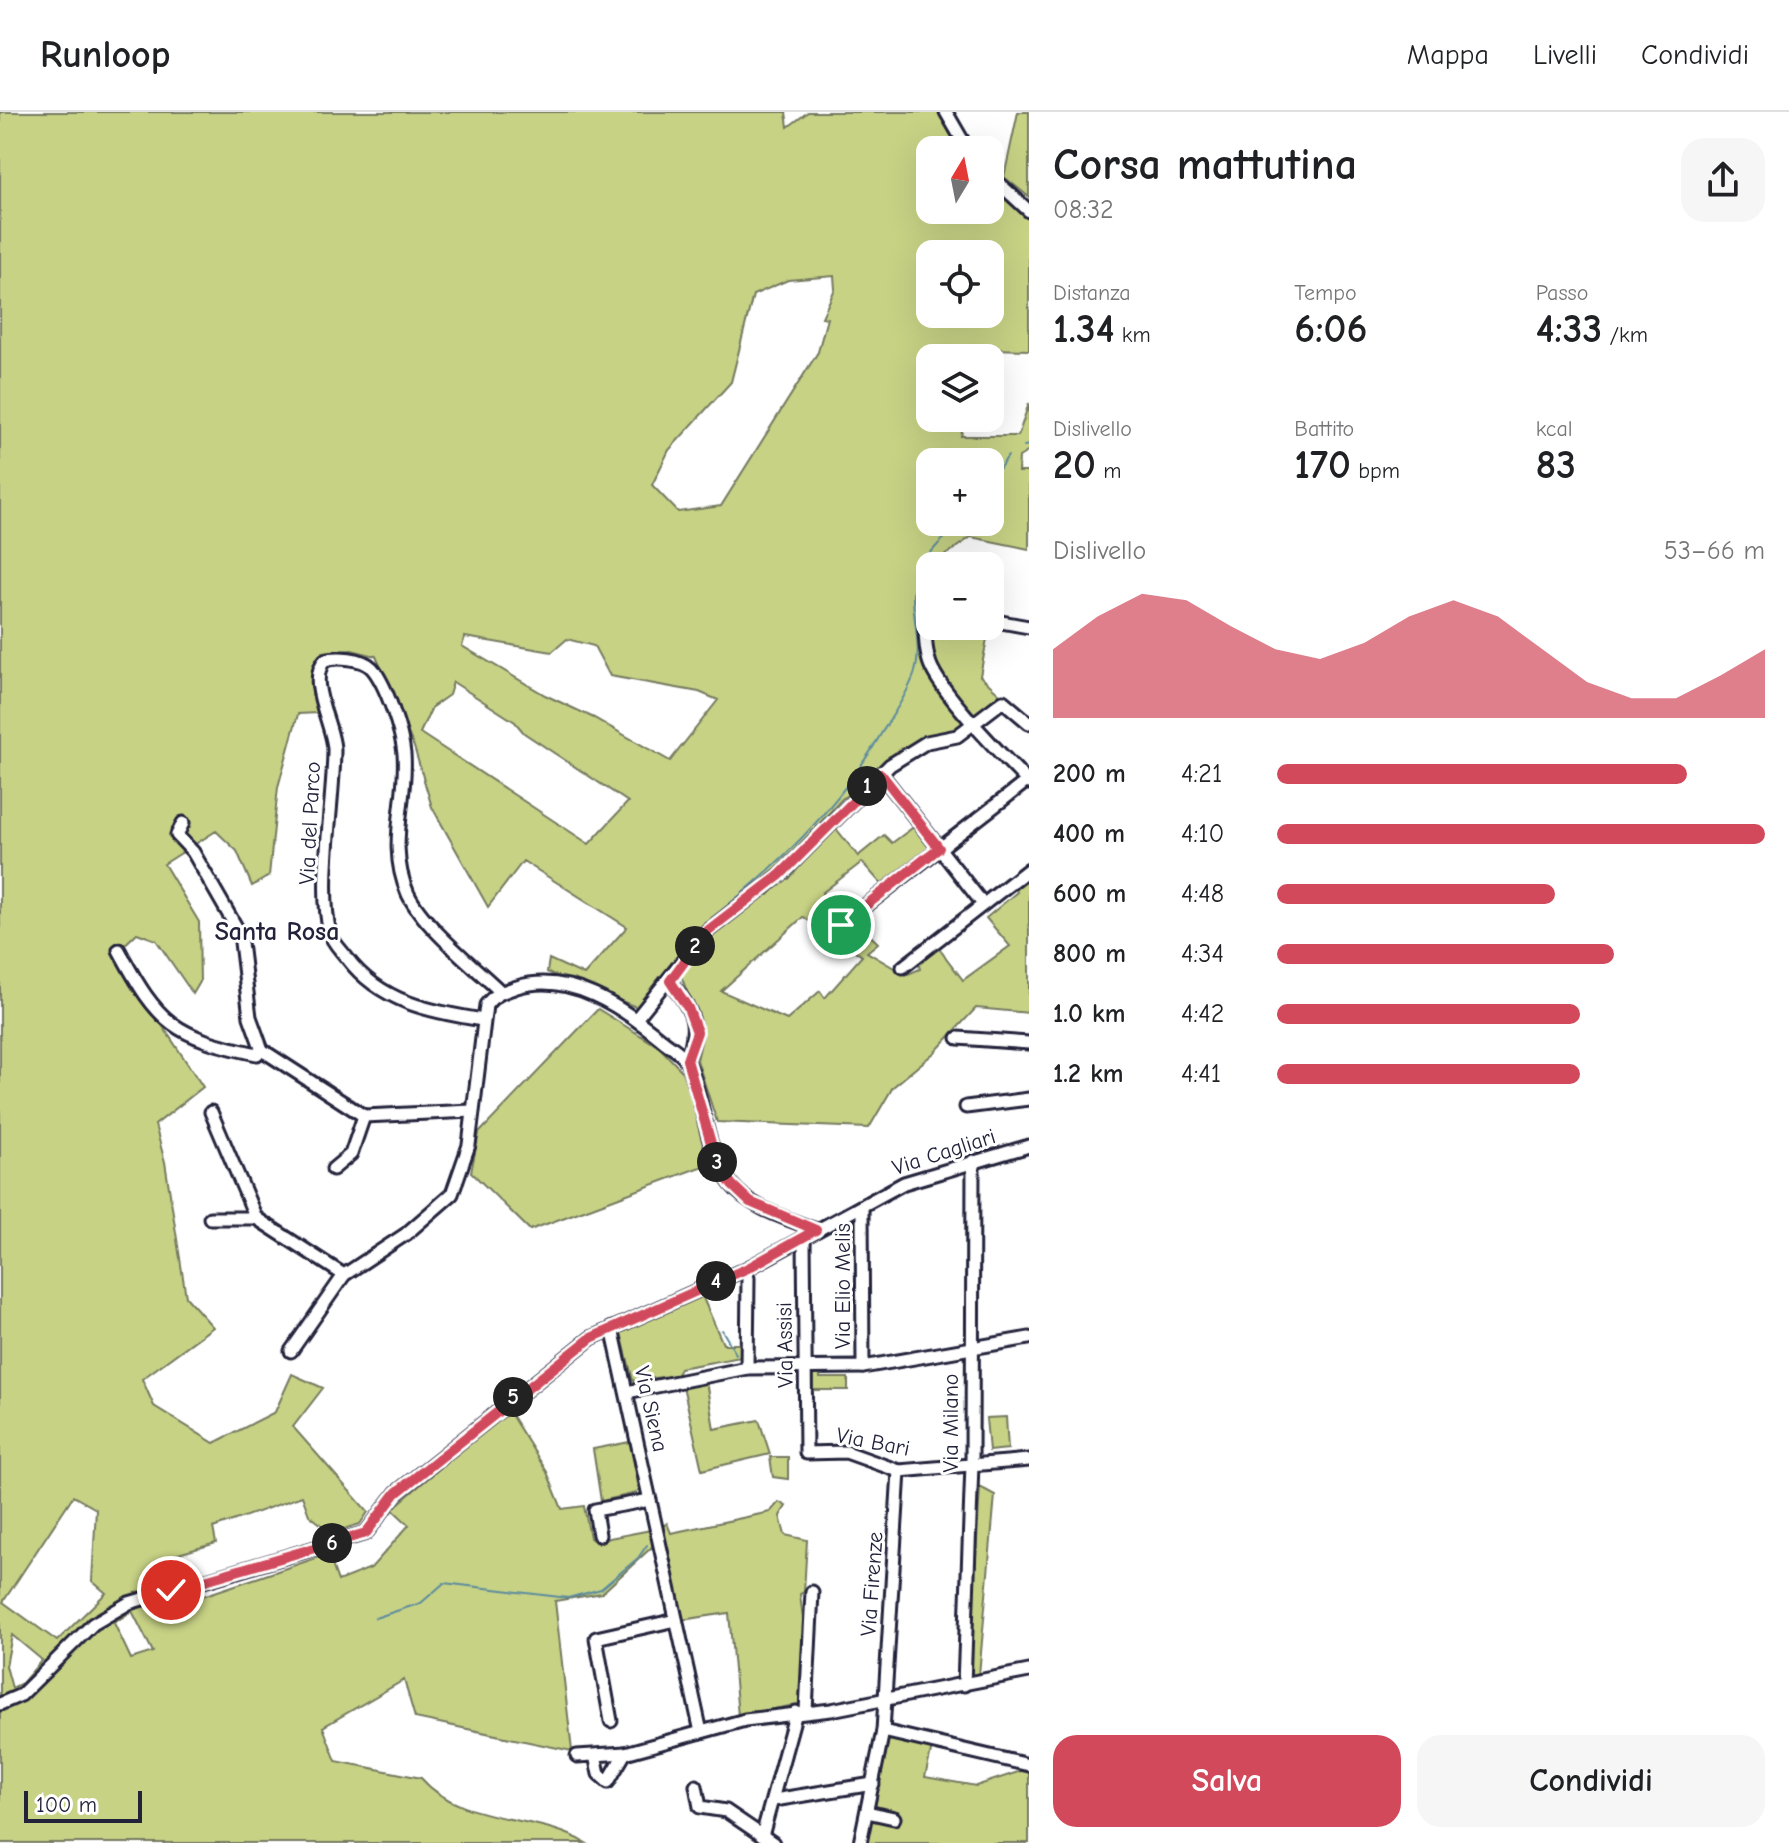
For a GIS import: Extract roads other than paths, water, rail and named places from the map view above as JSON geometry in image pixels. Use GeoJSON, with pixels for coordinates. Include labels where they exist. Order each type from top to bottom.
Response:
{"type":"FeatureCollection","features":[{"type":"Feature","properties":{"kind":"street"},"geometry":{"type":"LineString","coordinates":[[946,112],[960,136]]}},
{"type":"Feature","properties":{"kind":"street"},"geometry":{"type":"LineString","coordinates":[[1004,188],[1029,211]]}},
{"type":"Feature","properties":{"kind":"street"},"geometry":{"type":"LineString","coordinates":[[1004,623],[1029,627]]}},
{"type":"Feature","properties":{"kind":"street"},"geometry":{"type":"LineString","coordinates":[[837,928],[1028,782],[975,725],[930,664],[928,640]]}},
{"type":"Feature","properties":{"kind":"street","name":"Via del Parco"},"geometry":{"type":"LineString","coordinates":[[483,1020],[437,1013],[395,999],[359,975],[330,936],[327,893],[334,745],[318,677],[322,664],[334,657],[361,662],[373,668],[401,732],[404,758],[396,826],[403,879],[410,897],[431,923],[501,992]]}},
{"type":"Feature","properties":{"kind":"street"},"geometry":{"type":"LineString","coordinates":[[636,1019],[670,981],[706,932],[780,875],[881,774],[910,750],[957,736],[1003,701],[1029,723]]}},
{"type":"Feature","properties":{"kind":"street"},"geometry":{"type":"LineString","coordinates":[[881,774],[983,904]]}},
{"type":"Feature","properties":{"kind":"street"},"geometry":{"type":"LineString","coordinates":[[183,823],[177,835],[193,852],[240,934],[250,1017],[262,1050],[364,1116],[472,1111]]}},
{"type":"Feature","properties":{"kind":"street"},"geometry":{"type":"LineString","coordinates":[[903,967],[1029,869]]}},
{"type":"Feature","properties":{"kind":"street"},"geometry":{"type":"LineString","coordinates":[[119,950],[142,994],[173,1026],[199,1041],[257,1054],[262,1050]]}},
{"type":"Feature","properties":{"kind":"street"},"geometry":{"type":"LineString","coordinates":[[291,1351],[344,1275],[406,1234],[452,1194],[469,1145],[486,1005],[501,992],[542,981],[555,982],[592,995],[636,1019],[687,1060],[717,1164],[732,1185],[750,1202],[816,1230]]}},
{"type":"Feature","properties":{"kind":"street"},"geometry":{"type":"LineString","coordinates":[[670,981],[688,1008],[697,1032],[687,1060]]}},
{"type":"Feature","properties":{"kind":"street"},"geometry":{"type":"LineString","coordinates":[[958,1038],[1029,1043]]}},
{"type":"Feature","properties":{"kind":"street"},"geometry":{"type":"LineString","coordinates":[[966,1107],[1029,1099]]}},
{"type":"Feature","properties":{"kind":"street"},"geometry":{"type":"LineString","coordinates":[[211,1112],[256,1218]]}},
{"type":"Feature","properties":{"kind":"street"},"geometry":{"type":"LineString","coordinates":[[333,1169],[351,1154],[364,1116]]}},
{"type":"Feature","properties":{"kind":"street","name":"Via Cagliari"},"geometry":{"type":"LineString","coordinates":[[0,1704],[21,1695],[93,1624],[129,1603],[366,1533],[396,1493],[497,1409],[591,1338],[748,1273],[816,1230],[904,1183],[1029,1146]]}},
{"type":"Feature","properties":{"kind":"street","name":"Via Milano"},"geometry":{"type":"LineString","coordinates":[[964,1685],[972,1464],[973,1161]]}},
{"type":"Feature","properties":{"kind":"street","name":"Via Elio Melis"},"geometry":{"type":"LineString","coordinates":[[862,1206],[863,1367]]}},
{"type":"Feature","properties":{"kind":"street"},"geometry":{"type":"LineString","coordinates":[[210,1218],[256,1218],[344,1275]]}},
{"type":"Feature","properties":{"kind":"street","name":"Via Assisi"},"geometry":{"type":"LineString","coordinates":[[804,1237],[806,1453]]}},
{"type":"Feature","properties":{"kind":"street"},"geometry":{"type":"LineString","coordinates":[[747,1368],[748,1273]]}},
{"type":"Feature","properties":{"kind":"street","name":"Via Siena"},"geometry":{"type":"LineString","coordinates":[[612,1328],[701,1732]]}},
{"type":"Feature","properties":{"kind":"street"},"geometry":{"type":"LineString","coordinates":[[627,1392],[747,1368],[863,1367],[1029,1338]]}},
{"type":"Feature","properties":{"kind":"street","name":"Via Bari"},"geometry":{"type":"LineString","coordinates":[[806,1453],[846,1452],[899,1471],[1029,1460]]}},
{"type":"Feature","properties":{"kind":"street","name":"Via Firenze"},"geometry":{"type":"LineString","coordinates":[[860,1843],[883,1731],[899,1471]]}},
{"type":"Feature","properties":{"kind":"street"},"geometry":{"type":"LineString","coordinates":[[599,1535],[595,1510],[650,1500]]}},
{"type":"Feature","properties":{"kind":"street"},"geometry":{"type":"LineString","coordinates":[[762,1836],[801,1711],[812,1592]]}},
{"type":"Feature","properties":{"kind":"street"},"geometry":{"type":"LineString","coordinates":[[611,1721],[596,1638],[676,1620]]}},
{"type":"Feature","properties":{"kind":"street"},"geometry":{"type":"LineString","coordinates":[[577,1756],[625,1753],[701,1732],[801,1711],[884,1700],[1029,1671]]}},
{"type":"Feature","properties":{"kind":"street"},"geometry":{"type":"LineString","coordinates":[[883,1731],[1029,1765]]}},
{"type":"Feature","properties":{"kind":"street"},"geometry":{"type":"LineString","coordinates":[[595,1755],[599,1774],[608,1782],[625,1753]]}},
{"type":"Feature","properties":{"kind":"street"},"geometry":{"type":"LineString","coordinates":[[774,1800],[873,1784]]}},
{"type":"Feature","properties":{"kind":"street"},"geometry":{"type":"LineString","coordinates":[[696,1786],[700,1807],[726,1811],[773,1843]]}},
{"type":"Feature","properties":{"kind":"street"},"geometry":{"type":"LineString","coordinates":[[867,1812],[894,1818]]}},
{"type":"Feature","properties":{"kind":"waterway"},"geometry":{"type":"LineString","coordinates":[[1024,446],[1029,445]]}},
{"type":"Feature","properties":{"kind":"waterway"},"geometry":{"type":"LineString","coordinates":[[1004,462],[1008,456]]}},
{"type":"Feature","properties":{"kind":"waterway"},"geometry":{"type":"LineString","coordinates":[[702,926],[780,860],[825,812],[866,759],[914,675],[918,645],[914,584],[923,564],[947,536]]}},
{"type":"Feature","properties":{"kind":"waterway"},"geometry":{"type":"LineString","coordinates":[[722,1330],[736,1354]]}},
{"type":"Feature","properties":{"kind":"waterway"},"geometry":{"type":"LineString","coordinates":[[375,1618],[421,1603],[444,1583],[568,1598],[601,1589],[638,1558],[647,1545]]}},
{"type":"Feature","properties":{"kind":"district","name":"Santa Rosa"},"geometry":{"type":"Point","coordinates":[277,932]}}]}
